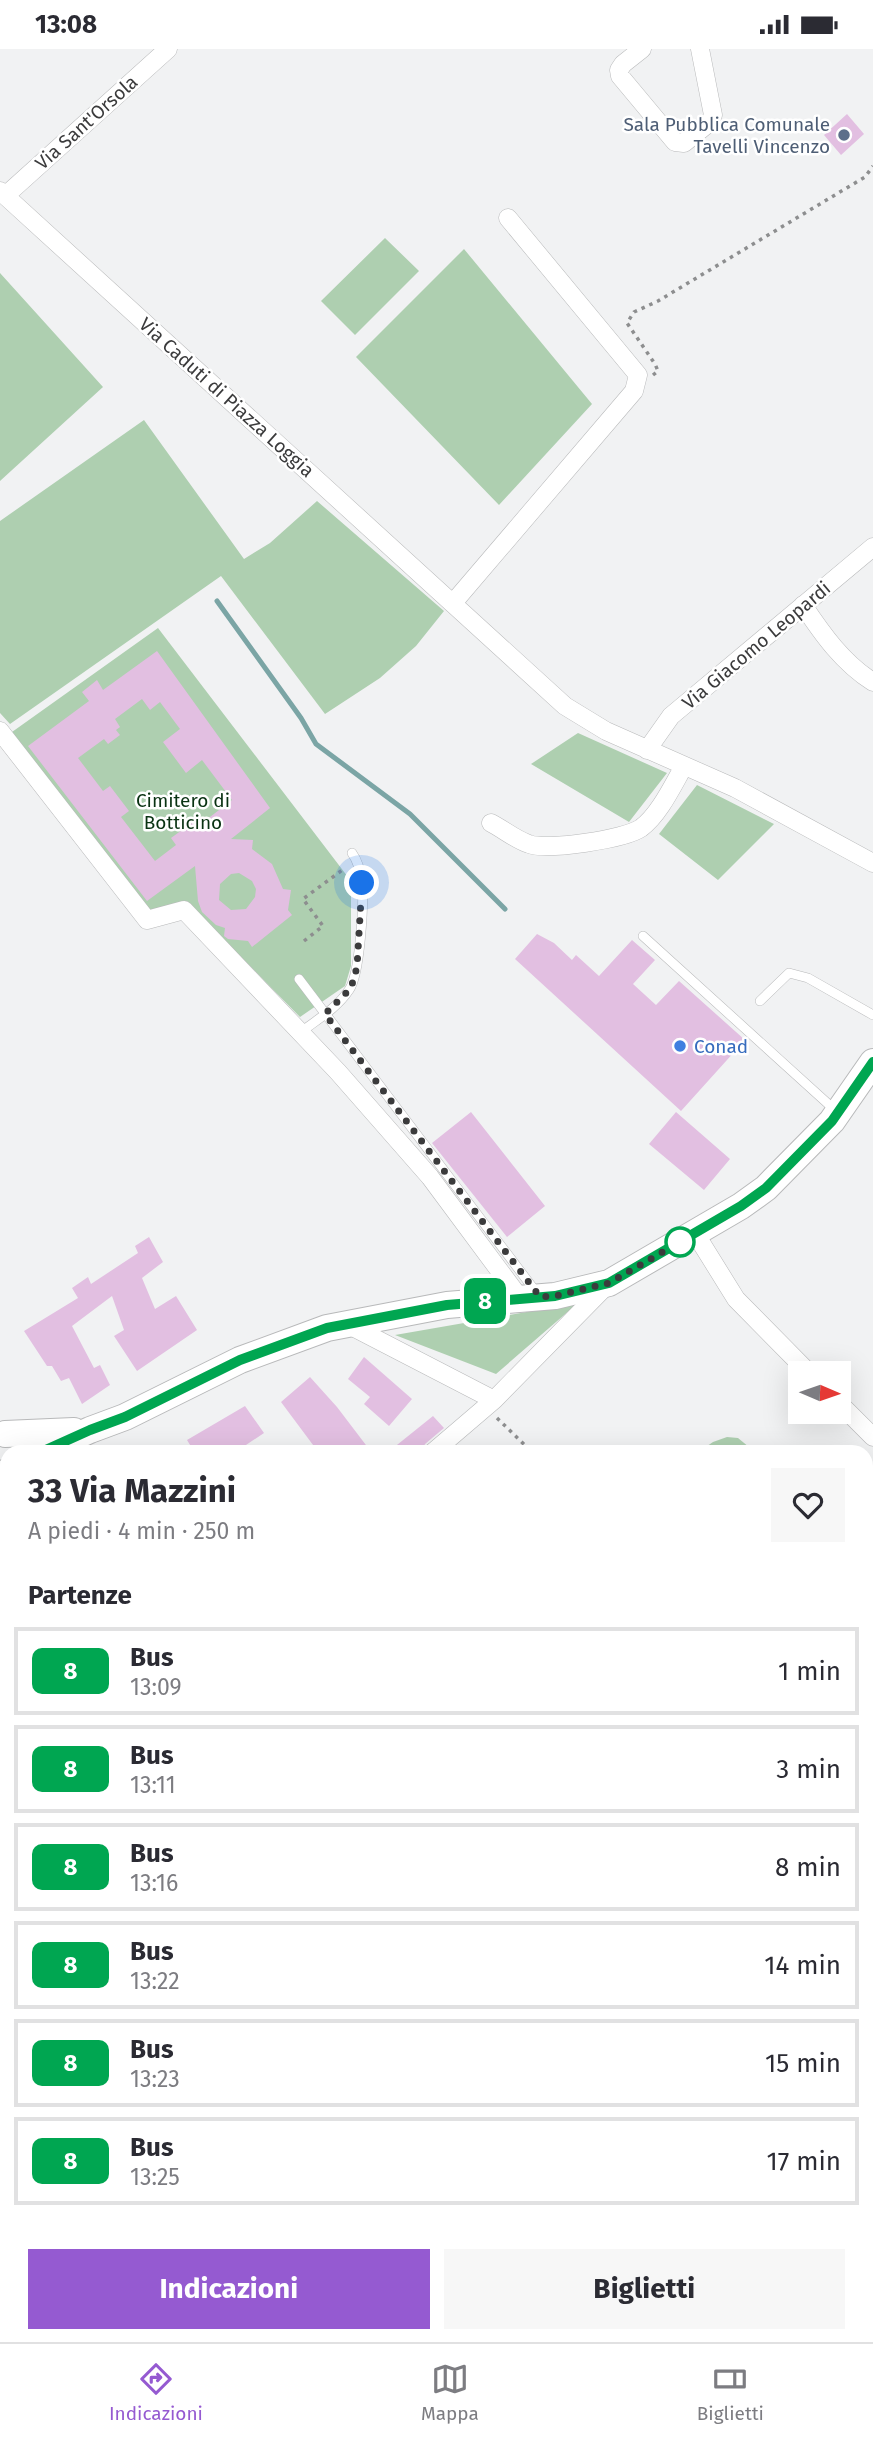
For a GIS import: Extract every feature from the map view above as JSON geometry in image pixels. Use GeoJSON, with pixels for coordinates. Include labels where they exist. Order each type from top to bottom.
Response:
{"type":"FeatureCollection","features":[{"type":"Feature","properties":{"kind":"street","name":"Via Sant'Orsola"},"geometry":{"type":"LineString","coordinates":[[2,193],[168,49]]}},
{"type":"Feature","properties":{"kind":"street"},"geometry":{"type":"LineString","coordinates":[[642,49],[623,64],[619,70],[620,76],[676,142],[680,143],[684,143],[710,122],[713,115],[700,49]]}},
{"type":"Feature","properties":{"kind":"street","name":"Via Caduti di Piazza Loggia"},"geometry":{"type":"LineString","coordinates":[[2,193],[565,706],[606,731],[792,817],[873,863]]}},
{"type":"Feature","properties":{"kind":"street"},"geometry":{"type":"LineString","coordinates":[[453,603],[634,391],[638,375],[508,218]]}},
{"type":"Feature","properties":{"kind":"street","name":"Via Giacomo Leopardi"},"geometry":{"type":"LineString","coordinates":[[647,750],[671,716],[873,547]]}},
{"type":"Feature","properties":{"kind":"street"},"geometry":{"type":"LineString","coordinates":[[803,605],[820,632],[853,670],[873,682]]}},
{"type":"Feature","properties":{"kind":"street"},"geometry":{"type":"LineString","coordinates":[[0,731],[147,920],[184,910],[301,1032],[430,1177],[529,1297]]}},
{"type":"Feature","properties":{"kind":"street"},"geometry":{"type":"LineString","coordinates":[[491,823],[529,845],[552,846],[602,840],[640,829],[663,803],[684,766]]}},
{"type":"Feature","properties":{"kind":"street"},"geometry":{"type":"LineString","coordinates":[[441,1445],[490,1404],[609,1283],[741,1206],[838,1113],[873,1062]]}},
{"type":"Feature","properties":{"kind":"street"},"geometry":{"type":"LineString","coordinates":[[695,1233],[736,1299],[797,1361]]}},
{"type":"Feature","properties":{"kind":"street"},"geometry":{"type":"LineString","coordinates":[[51,1445],[125,1417],[240,1360],[345,1323],[447,1305],[555,1296],[609,1283]]}},
{"type":"Feature","properties":{"kind":"street"},"geometry":{"type":"LineString","coordinates":[[345,1323],[490,1404]]}},
{"type":"Feature","properties":{"kind":"street"},"geometry":{"type":"LineString","coordinates":[[851,1415],[873,1437]]}},
{"type":"Feature","properties":{"kind":"street"},"geometry":{"type":"LineString","coordinates":[[57,1445],[90,1430]]}},
{"type":"Feature","properties":{"kind":"lane"},"geometry":{"type":"LineString","coordinates":[[301,1032],[325,1014],[351,988],[357,967],[362,883],[354,856]]}},
{"type":"Feature","properties":{"kind":"lane"},"geometry":{"type":"LineString","coordinates":[[643,936],[769,1056],[838,1113]]}},
{"type":"Feature","properties":{"kind":"lane"},"geometry":{"type":"LineString","coordinates":[[760,1001],[789,973],[808,978],[873,1015]]}},
{"type":"Feature","properties":{"kind":"lane"},"geometry":{"type":"LineString","coordinates":[[299,979],[529,1297]]}},
{"type":"Feature","properties":{"kind":"path"},"geometry":{"type":"LineString","coordinates":[[628,398],[658,371],[627,323],[634,312],[658,301],[865,177],[873,166]]}},
{"type":"Feature","properties":{"kind":"path"},"geometry":{"type":"LineString","coordinates":[[304,941],[323,926],[303,899],[354,856]]}},
{"type":"Feature","properties":{"kind":"path"},"geometry":{"type":"LineString","coordinates":[[490,1404],[526,1445]]}},
{"type":"Feature","properties":{"kind":"green space"},"geometry":{"type":"Polygon","coordinates":[[[385,238],[419,271],[355,335],[321,301],[385,238]]]}},
{"type":"Feature","properties":{"kind":"green space"},"geometry":{"type":"Polygon","coordinates":[[[464,249],[592,404],[499,505],[356,357],[464,249]]]}},
{"type":"Feature","properties":{"kind":"green space"},"geometry":{"type":"Polygon","coordinates":[[[0,273],[103,387],[0,481],[0,273]]]}},
{"type":"Feature","properties":{"kind":"green space"},"geometry":{"type":"Polygon","coordinates":[[[144,420],[244,559],[270,543],[317,501],[444,611],[416,646],[380,678],[325,714],[221,576],[10,724],[0,713],[0,521],[144,420]]]}},
{"type":"Feature","properties":{"kind":"green space","name":"Cimitero di Botticino"},"geometry":{"type":"Polygon","coordinates":[[[158,628],[351,881],[351,966],[345,986],[300,1017],[189,904],[146,916],[12,732],[158,628]]]}},
{"type":"Feature","properties":{"kind":"green space"},"geometry":{"type":"Polygon","coordinates":[[[578,733],[667,773],[629,822],[531,764],[578,733]]]}},
{"type":"Feature","properties":{"kind":"green space"},"geometry":{"type":"Polygon","coordinates":[[[697,785],[774,824],[718,880],[659,834],[697,785]]]}},
{"type":"Feature","properties":{"kind":"green space"},"geometry":{"type":"Polygon","coordinates":[[[578,1303],[496,1374],[395,1335],[578,1303]]]}},
{"type":"Feature","properties":{"kind":"green space"},"geometry":{"type":"Polygon","coordinates":[[[727,1437],[738,1438],[746,1445],[709,1445],[727,1437]]]}},
{"type":"Feature","properties":{"kind":"building","name":"Sala Pubblica Comunale Tavelli Vincenzo"},"geometry":{"type":"Polygon","coordinates":[[[847,114],[864,134],[841,155],[824,135],[847,114]]]}},
{"type":"Feature","properties":{"kind":"building"},"geometry":{"type":"Polygon","coordinates":[[[157,651],[270,808],[231,839],[253,840],[252,849],[272,864],[283,889],[291,890],[288,910],[292,915],[252,947],[248,941],[228,939],[224,936],[225,928],[216,925],[202,912],[198,901],[195,866],[147,901],[28,746],[89,701],[82,692],[97,680],[103,690],[157,651]],[[142,699],[115,719],[120,727],[116,730],[120,735],[108,744],[104,739],[78,758],[103,791],[110,786],[129,811],[121,817],[155,861],[176,845],[171,838],[193,822],[197,827],[232,800],[202,760],[186,773],[163,742],[180,729],[160,702],[150,710],[142,699]],[[239,873],[231,874],[220,884],[219,900],[231,910],[246,909],[255,897],[256,889],[252,881],[239,873]]]}},
{"type":"Feature","properties":{"kind":"building"},"geometry":{"type":"Polygon","coordinates":[[[537,934],[554,943],[572,960],[576,955],[599,976],[632,940],[655,960],[633,984],[656,1005],[679,981],[745,1040],[681,1111],[515,959],[537,934]]]}},
{"type":"Feature","properties":{"kind":"building"},"geometry":{"type":"Polygon","coordinates":[[[471,1112],[545,1206],[507,1237],[432,1143],[471,1112]]]}},
{"type":"Feature","properties":{"kind":"building"},"geometry":{"type":"Polygon","coordinates":[[[676,1112],[730,1159],[704,1190],[649,1144],[676,1112]]]}},
{"type":"Feature","properties":{"kind":"building"},"geometry":{"type":"Polygon","coordinates":[[[149,1237],[163,1262],[142,1278],[155,1309],[176,1296],[197,1330],[137,1371],[114,1336],[124,1330],[112,1296],[72,1326],[94,1368],[100,1365],[110,1385],[82,1404],[69,1378],[61,1381],[52,1366],[47,1366],[24,1331],[78,1298],[72,1288],[88,1277],[91,1284],[138,1253],[135,1246],[149,1237]]]}},
{"type":"Feature","properties":{"kind":"building"},"geometry":{"type":"Polygon","coordinates":[[[364,1357],[412,1399],[389,1426],[364,1404],[370,1397],[348,1379],[364,1357]]]}},
{"type":"Feature","properties":{"kind":"building"},"geometry":{"type":"Polygon","coordinates":[[[310,1377],[366,1445],[313,1445],[281,1402],[310,1377]]]}},
{"type":"Feature","properties":{"kind":"building"},"geometry":{"type":"Polygon","coordinates":[[[245,1406],[264,1433],[246,1445],[190,1445],[187,1440],[245,1406]]]}},
{"type":"Feature","properties":{"kind":"building"},"geometry":{"type":"Polygon","coordinates":[[[433,1416],[444,1428],[425,1445],[397,1445],[433,1416]]]}},
{"type":"Feature","properties":{"kind":"waterway"},"geometry":{"type":"LineString","coordinates":[[217,601],[301,718],[316,744],[410,814],[505,909]]}},
{"type":"Feature","properties":{"kind":"bus line","name":"8"},"geometry":{"type":"LineString","coordinates":[[57,1445],[125,1417],[240,1360],[327,1328],[447,1305],[555,1296],[609,1283],[741,1206],[766,1188],[832,1121],[873,1062]]}},
{"type":"Feature","properties":{"kind":"place","name":"Sala Pubblica Comunale Tavelli Vincenzo"},"geometry":{"type":"Point","coordinates":[844,135]}},
{"type":"Feature","properties":{"kind":"place","name":"Conad"},"geometry":{"type":"Point","coordinates":[680,1046]}},
{"type":"Feature","properties":{"kind":"route"},"geometry":{"type":"LineString","coordinates":[[362,883],[357,967],[351,988],[337,1005],[325,1014],[540,1297],[609,1283],[680,1242]]}}]}
